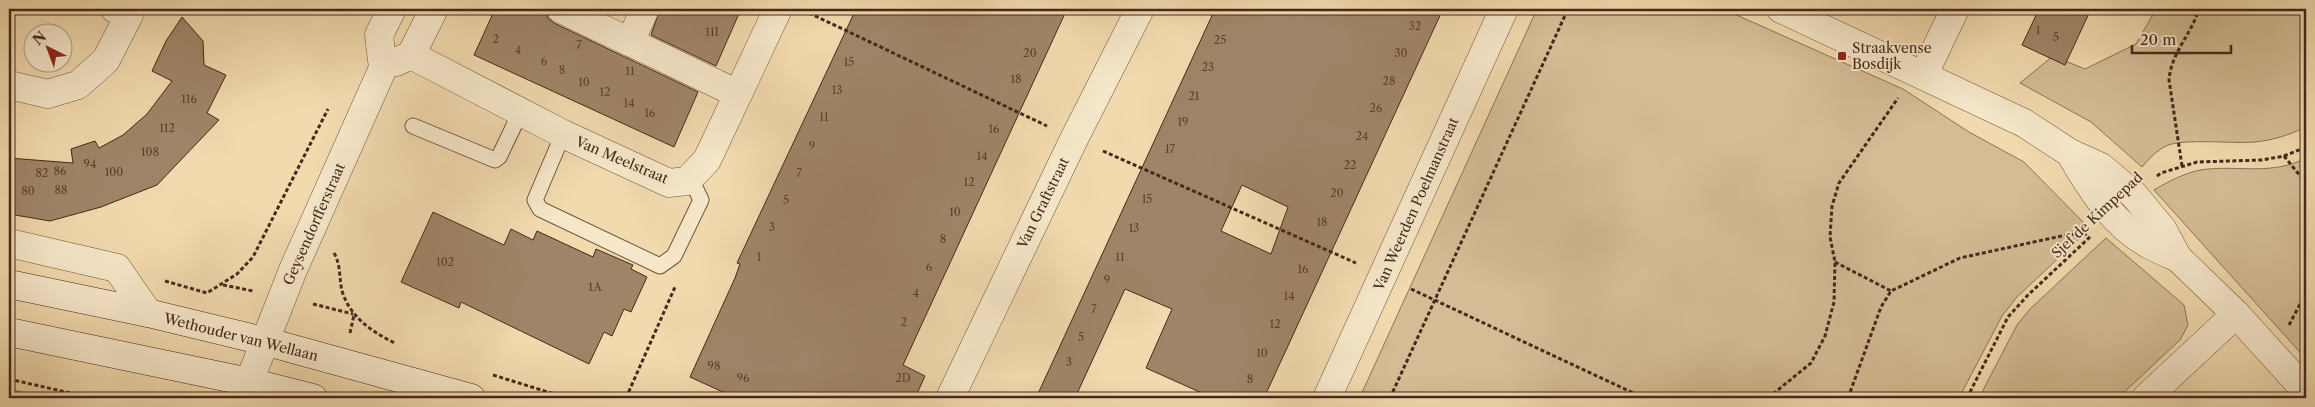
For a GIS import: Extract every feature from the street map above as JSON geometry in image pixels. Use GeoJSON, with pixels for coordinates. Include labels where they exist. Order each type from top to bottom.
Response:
{"type":"FeatureCollection","features":[{"type":"Feature","properties":{"kind":"street"},"geometry":{"type":"LineString","coordinates":[[9,85],[48,94],[78,85],[106,60],[129,15],[115,9]]}},
{"type":"Feature","properties":{"kind":"street"},"geometry":{"type":"LineString","coordinates":[[392,9],[379,35],[383,68],[411,55],[434,9]]}},
{"type":"Feature","properties":{"kind":"street"},"geometry":{"type":"LineString","coordinates":[[561,9],[738,94]]}},
{"type":"Feature","properties":{"kind":"street"},"geometry":{"type":"LineString","coordinates":[[630,42],[645,9]]}},
{"type":"Feature","properties":{"kind":"street","name":"Van Meelstraat"},"geometry":{"type":"LineString","coordinates":[[411,55],[563,134],[669,183],[687,181],[707,160],[778,9]]}},
{"type":"Feature","properties":{"kind":"street","name":"Van Graftstraat"},"geometry":{"type":"LineString","coordinates":[[950,398],[1074,139],[1140,9]]}},
{"type":"Feature","properties":{"kind":"street","name":"Van Weerden Poelmanstraat"},"geometry":{"type":"LineString","coordinates":[[1327,398],[1504,9]]}},
{"type":"Feature","properties":{"kind":"street"},"geometry":{"type":"LineString","coordinates":[[1781,9],[1924,74],[2024,123],[2070,153],[2101,167],[2134,195],[2163,230],[2178,258],[2236,314],[2306,391]]}},
{"type":"Feature","properties":{"kind":"street"},"geometry":{"type":"LineString","coordinates":[[1924,74],[1955,9]]}},
{"type":"Feature","properties":{"kind":"street","name":"Geysendorfferstraat"},"geometry":{"type":"LineString","coordinates":[[249,382],[292,270],[383,68]]}},
{"type":"Feature","properties":{"kind":"street"},"geometry":{"type":"LineString","coordinates":[[2070,153],[2087,183],[2112,215],[2148,245],[2178,258]]}},
{"type":"Feature","properties":{"kind":"street"},"geometry":{"type":"LineString","coordinates":[[9,243],[117,268],[148,313]]}},
{"type":"Feature","properties":{"kind":"street","name":"Wethouder van Wellaan"},"geometry":{"type":"LineString","coordinates":[[9,284],[148,313],[264,341],[471,398]]}},
{"type":"Feature","properties":{"kind":"street"},"geometry":{"type":"LineString","coordinates":[[2146,398],[2236,314]]}},
{"type":"Feature","properties":{"kind":"street"},"geometry":{"type":"LineString","coordinates":[[9,332],[249,382],[313,398]]}},
{"type":"Feature","properties":{"kind":"lane"},"geometry":{"type":"LineString","coordinates":[[413,126],[495,160],[499,157],[520,112]]}},
{"type":"Feature","properties":{"kind":"lane"},"geometry":{"type":"LineString","coordinates":[[563,134],[535,200],[536,204],[540,208],[660,266],[674,256],[701,200],[690,177]]}},
{"type":"Feature","properties":{"kind":"path"},"geometry":{"type":"LineString","coordinates":[[1390,398],[1568,9]]}},
{"type":"Feature","properties":{"kind":"path"},"geometry":{"type":"LineString","coordinates":[[2182,166],[2169,80],[2170,68],[2176,52],[2195,23],[2199,9]]}},
{"type":"Feature","properties":{"kind":"path"},"geometry":{"type":"LineString","coordinates":[[1768,398],[1811,363],[1824,336],[1834,302],[1835,262],[1830,237],[1832,206],[1839,183],[1883,120],[1893,102],[1924,74]]}},
{"type":"Feature","properties":{"kind":"path"},"geometry":{"type":"LineString","coordinates":[[162,280],[207,293],[222,285],[253,257],[332,103]]}},
{"type":"Feature","properties":{"kind":"path","name":"Sjef de Kimpepad"},"geometry":{"type":"LineString","coordinates":[[2134,195],[2161,172],[2182,166],[2197,162],[2262,160],[2284,156],[2306,147]]}},
{"type":"Feature","properties":{"kind":"path"},"geometry":{"type":"LineString","coordinates":[[2284,156],[2306,183]]}},
{"type":"Feature","properties":{"kind":"path"},"geometry":{"type":"LineString","coordinates":[[316,220],[338,261],[342,292],[354,314]]}},
{"type":"Feature","properties":{"kind":"path","name":"Sjef de Kimpepad"},"geometry":{"type":"LineString","coordinates":[[1891,291],[1960,258],[2066,235],[2094,233],[2028,295],[2008,317],[1968,398]]}},
{"type":"Feature","properties":{"kind":"path"},"geometry":{"type":"LineString","coordinates":[[1835,262],[1891,291],[1881,307],[1848,398]]}},
{"type":"Feature","properties":{"kind":"path"},"geometry":{"type":"LineString","coordinates":[[1384,276],[1644,398]]}},
{"type":"Feature","properties":{"kind":"path"},"geometry":{"type":"LineString","coordinates":[[626,398],[677,284]]}},
{"type":"Feature","properties":{"kind":"path"},"geometry":{"type":"LineString","coordinates":[[9,379],[92,398]]}},
{"type":"Feature","properties":{"kind":"shaded area"},"geometry":{"type":"Polygon","coordinates":[[[1537,9],[1723,9],[1903,89],[1969,132],[2024,162],[2083,222],[2081,237],[2017,297],[2002,316],[1959,398],[1360,397],[1537,9]]]}},
{"type":"Feature","properties":{"kind":"shaded area"},"geometry":{"type":"Polygon","coordinates":[[[2156,9],[2306,9],[2306,127],[2281,137],[2255,142],[2184,142],[2174,144],[2159,150],[2142,167],[2091,122],[2020,83],[2053,56],[2085,69],[2136,44],[2156,9]]]}},
{"type":"Feature","properties":{"kind":"shaded area"},"geometry":{"type":"Polygon","coordinates":[[[2306,158],[2306,359],[2154,190],[2194,171],[2221,168],[2269,168],[2294,163],[2306,158]]]}},
{"type":"Feature","properties":{"kind":"shaded area"},"geometry":{"type":"Polygon","coordinates":[[[2106,238],[2184,305],[2188,325],[2180,340],[2118,398],[1979,398],[2017,325],[2030,309],[2106,238]]]}},
{"type":"Feature","properties":{"kind":"shaded area"},"geometry":{"type":"Polygon","coordinates":[[[9,389],[48,398],[9,398],[9,389]]]}},
{"type":"Feature","properties":{"kind":"building"},"geometry":{"type":"Polygon","coordinates":[[[495,9],[540,9],[546,11],[548,18],[554,23],[698,92],[674,147],[474,55],[495,9]]]}},
{"type":"Feature","properties":{"kind":"building"},"geometry":{"type":"Polygon","coordinates":[[[660,9],[741,9],[716,66],[651,35],[660,9]]]}},
{"type":"Feature","properties":{"kind":"building"},"geometry":{"type":"Polygon","coordinates":[[[856,9],[1067,9],[903,365],[925,376],[915,398],[736,398],[690,377],[735,278],[740,264],[737,263],[856,9]]]}},
{"type":"Feature","properties":{"kind":"building"},"geometry":{"type":"Polygon","coordinates":[[[1215,9],[1443,9],[1264,398],[1213,398],[1146,368],[1172,309],[1125,289],[1075,398],[1036,398],[1215,9]],[[1242,185],[1221,231],[1271,254],[1288,207],[1242,185]]]}},
{"type":"Feature","properties":{"kind":"building"},"geometry":{"type":"Polygon","coordinates":[[[2039,9],[2091,9],[2065,65],[2022,45],[2039,9]]]}},
{"type":"Feature","properties":{"kind":"building"},"geometry":{"type":"Polygon","coordinates":[[[182,17],[203,41],[204,65],[226,75],[207,113],[219,120],[157,185],[101,207],[50,221],[9,214],[9,158],[73,163],[71,149],[95,141],[99,148],[123,135],[147,114],[172,81],[152,71],[166,41],[182,17]]]}},
{"type":"Feature","properties":{"kind":"building"},"geometry":{"type":"Polygon","coordinates":[[[433,212],[504,245],[511,229],[533,240],[537,231],[593,257],[596,249],[633,265],[631,269],[647,277],[631,312],[624,309],[612,336],[604,332],[589,364],[461,302],[459,308],[401,282],[433,212]]]}},
{"type":"Feature","properties":{"kind":"place","name":"Straakvense Bosdijk"},"geometry":{"type":"Point","coordinates":[1842,56]}}]}
